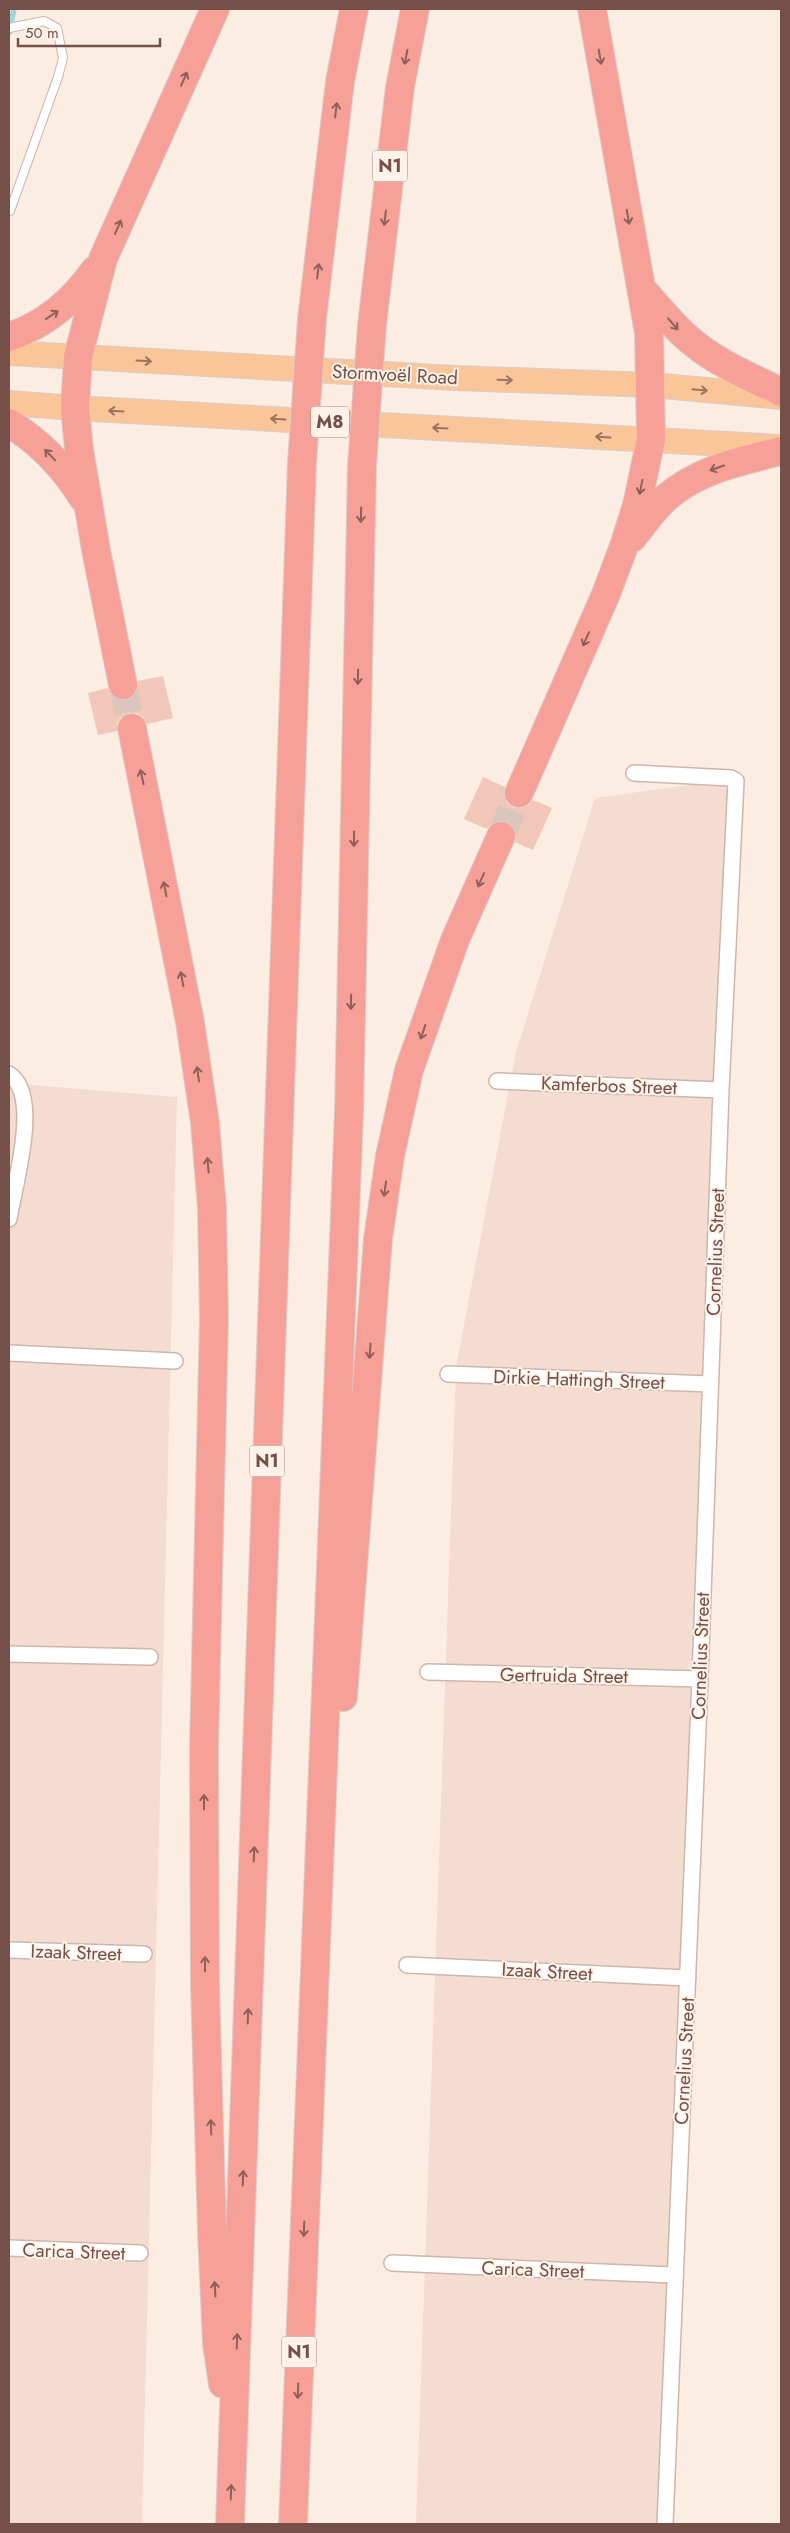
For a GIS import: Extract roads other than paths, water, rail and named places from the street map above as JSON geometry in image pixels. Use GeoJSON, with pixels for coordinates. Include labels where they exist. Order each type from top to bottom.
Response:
{"type":"FeatureCollection","features":[{"type":"Feature","properties":{"kind":"highway"},"geometry":{"type":"LineString","coordinates":[[123,685],[89,508],[75,408],[78,357],[103,259],[215,9]]}},
{"type":"Feature","properties":{"kind":"highway","name":"N1"},"geometry":{"type":"LineString","coordinates":[[230,2524],[302,463],[312,319],[340,82],[354,9]]}},
{"type":"Feature","properties":{"kind":"highway","name":"N1"},"geometry":{"type":"LineString","coordinates":[[293,2524],[348,1114],[362,466],[372,325],[400,87],[415,9]]}},
{"type":"Feature","properties":{"kind":"highway"},"geometry":{"type":"LineString","coordinates":[[519,793],[606,594],[624,546],[637,505],[651,439],[652,385],[649,333],[592,9]]}},
{"type":"Feature","properties":{"kind":"highway"},"geometry":{"type":"LineString","coordinates":[[9,337],[35,325],[65,306],[103,259]]}},
{"type":"Feature","properties":{"kind":"highway"},"geometry":{"type":"LineString","coordinates":[[641,287],[679,331],[697,346],[723,362],[781,392]]}},
{"type":"Feature","properties":{"kind":"highway"},"geometry":{"type":"LineString","coordinates":[[9,423],[34,440],[57,462],[89,508]]}},
{"type":"Feature","properties":{"kind":"highway"},"geometry":{"type":"LineString","coordinates":[[624,546],[666,498],[682,486],[714,469],[781,449]]}},
{"type":"Feature","properties":{"kind":"highway"},"geometry":{"type":"LineString","coordinates":[[132,728],[190,1022],[205,1123],[212,1208],[214,1319],[204,1747],[205,1984],[217,2344],[233,2460]]}},
{"type":"Feature","properties":{"kind":"highway"},"geometry":{"type":"LineString","coordinates":[[306,2180],[378,1239],[390,1156],[409,1070],[455,940],[501,836]]}},
{"type":"Feature","properties":{"kind":"main road","name":"Stormvoël Road"},"geometry":{"type":"LineString","coordinates":[[9,353],[456,378],[652,385],[781,397]]}},
{"type":"Feature","properties":{"kind":"main road","name":"M8"},"geometry":{"type":"LineString","coordinates":[[9,403],[651,439],[781,449]]}},
{"type":"Feature","properties":{"kind":"street","name":"Cornelius Street"},"geometry":{"type":"LineString","coordinates":[[634,773],[732,778],[735,779],[736,789],[720,1090],[700,1679],[665,2524]]}},
{"type":"Feature","properties":{"kind":"street"},"geometry":{"type":"LineString","coordinates":[[9,1074],[20,1088],[25,1114],[9,1219]]}},
{"type":"Feature","properties":{"kind":"street","name":"Kamferbos Street"},"geometry":{"type":"LineString","coordinates":[[497,1081],[720,1090]]}},
{"type":"Feature","properties":{"kind":"street"},"geometry":{"type":"LineString","coordinates":[[9,1353],[175,1361]]}},
{"type":"Feature","properties":{"kind":"street","name":"Dirkie Hattingh Street"},"geometry":{"type":"LineString","coordinates":[[448,1374],[710,1384]]}},
{"type":"Feature","properties":{"kind":"street"},"geometry":{"type":"LineString","coordinates":[[9,1654],[150,1658]]}},
{"type":"Feature","properties":{"kind":"street","name":"Gertruida Street"},"geometry":{"type":"LineString","coordinates":[[428,1672],[700,1679]]}},
{"type":"Feature","properties":{"kind":"street","name":"Izaak Street"},"geometry":{"type":"LineString","coordinates":[[9,1950],[144,1954]]}},
{"type":"Feature","properties":{"kind":"street","name":"Izaak Street"},"geometry":{"type":"LineString","coordinates":[[406,1965],[688,1978]]}},
{"type":"Feature","properties":{"kind":"street","name":"Carica Street"},"geometry":{"type":"LineString","coordinates":[[9,2248],[140,2253]]}},
{"type":"Feature","properties":{"kind":"street","name":"Carica Street"},"geometry":{"type":"LineString","coordinates":[[392,2263],[674,2275]]}},
{"type":"Feature","properties":{"kind":"lane"},"geometry":{"type":"LineString","coordinates":[[9,28],[44,21],[57,28],[63,58],[30,159],[10,211]]}},
{"type":"Feature","properties":{"kind":"waterway"},"geometry":{"type":"LineString","coordinates":[[9,33],[14,9]]}},
{"type":"Feature","properties":{"kind":"tunnel"},"geometry":{"type":"LineString","coordinates":[[123,685],[132,728]]}},
{"type":"Feature","properties":{"kind":"tunnel"},"geometry":{"type":"LineString","coordinates":[[501,836],[519,793]]}}]}
